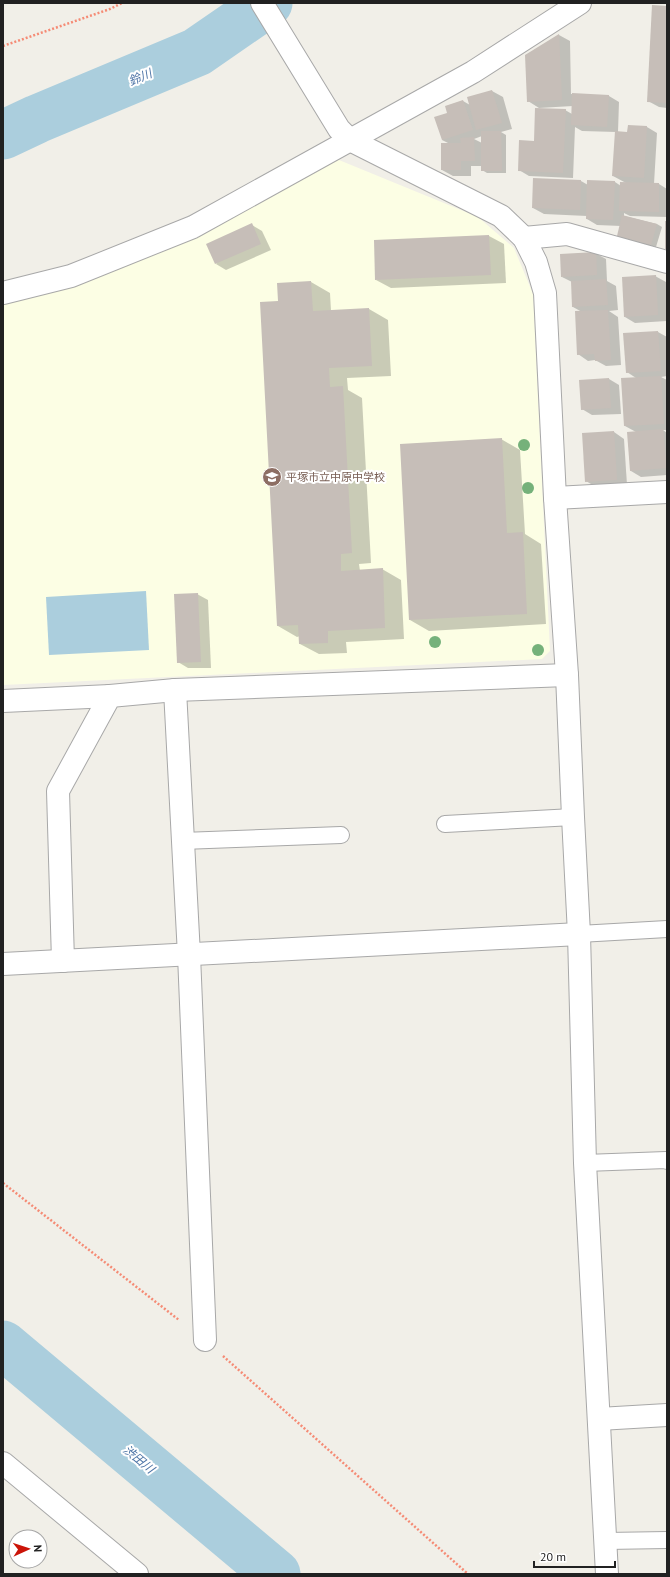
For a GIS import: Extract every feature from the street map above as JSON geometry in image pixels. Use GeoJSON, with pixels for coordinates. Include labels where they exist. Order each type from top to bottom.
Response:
{"type":"FeatureCollection","features":[{"type":"Feature","properties":{"kind":"street"},"geometry":{"type":"LineString","coordinates":[[262,3],[344,134],[501,216],[524,238],[536,262],[545,293],[555,498],[568,675],[579,934],[585,1163],[607,1574]]}},
{"type":"Feature","properties":{"kind":"street"},"geometry":{"type":"LineString","coordinates":[[3,293],[71,276],[193,226],[344,134],[473,72],[580,3]]}},
{"type":"Feature","properties":{"kind":"street"},"geometry":{"type":"LineString","coordinates":[[524,238],[567,234],[667,262]]}},
{"type":"Feature","properties":{"kind":"street"},"geometry":{"type":"LineString","coordinates":[[555,498],[667,492]]}},
{"type":"Feature","properties":{"kind":"street"},"geometry":{"type":"LineString","coordinates":[[3,701],[110,696],[175,690],[568,675]]}},
{"type":"Feature","properties":{"kind":"street"},"geometry":{"type":"LineString","coordinates":[[175,690],[189,955],[205,1340]]}},
{"type":"Feature","properties":{"kind":"street"},"geometry":{"type":"LineString","coordinates":[[63,961],[58,791],[110,696]]}},
{"type":"Feature","properties":{"kind":"street"},"geometry":{"type":"LineString","coordinates":[[3,964],[579,934]]}},
{"type":"Feature","properties":{"kind":"street"},"geometry":{"type":"LineString","coordinates":[[599,1419],[667,1415]]}},
{"type":"Feature","properties":{"kind":"street"},"geometry":{"type":"LineString","coordinates":[[3,1462],[137,1574]]}},
{"type":"Feature","properties":{"kind":"lane"},"geometry":{"type":"LineString","coordinates":[[445,824],[573,817]]}},
{"type":"Feature","properties":{"kind":"lane"},"geometry":{"type":"LineString","coordinates":[[182,841],[341,835]]}},
{"type":"Feature","properties":{"kind":"lane"},"geometry":{"type":"LineString","coordinates":[[579,934],[667,929]]}},
{"type":"Feature","properties":{"kind":"lane"},"geometry":{"type":"LineString","coordinates":[[585,1163],[667,1161]]}},
{"type":"Feature","properties":{"kind":"lane"},"geometry":{"type":"LineString","coordinates":[[606,1541],[667,1540]]}},
{"type":"Feature","properties":{"kind":"path"},"geometry":{"type":"LineString","coordinates":[[3,46],[110,9],[122,3]]}},
{"type":"Feature","properties":{"kind":"path"},"geometry":{"type":"LineString","coordinates":[[3,1183],[205,1340],[468,1574]]}},
{"type":"Feature","properties":{"kind":"shaded area","name":"平塚市立中原中学校"},"geometry":{"type":"Polygon","coordinates":[[[326,160],[339,160],[478,217],[514,248],[533,294],[550,651],[542,659],[3,685],[3,303],[326,160]]]}},
{"type":"Feature","properties":{"kind":"water"},"geometry":{"type":"Polygon","coordinates":[[[62,109],[3,132],[3,120],[62,109]]]}},
{"type":"Feature","properties":{"kind":"water"},"geometry":{"type":"Polygon","coordinates":[[[146,591],[149,650],[49,655],[46,597],[146,591]]]}},
{"type":"Feature","properties":{"kind":"building"},"geometry":{"type":"Polygon","coordinates":[[[652,5],[667,6],[667,103],[647,102],[652,5]]]}},
{"type":"Feature","properties":{"kind":"building"},"geometry":{"type":"Polygon","coordinates":[[[559,34],[562,100],[527,102],[525,55],[559,34]]]}},
{"type":"Feature","properties":{"kind":"building"},"geometry":{"type":"Polygon","coordinates":[[[492,90],[502,123],[476,130],[467,97],[492,90]]]}},
{"type":"Feature","properties":{"kind":"building"},"geometry":{"type":"Polygon","coordinates":[[[572,93],[609,95],[607,127],[571,125],[572,93]]]}},
{"type":"Feature","properties":{"kind":"building"},"geometry":{"type":"Polygon","coordinates":[[[463,100],[473,130],[442,140],[434,117],[447,113],[445,106],[463,100]]]}},
{"type":"Feature","properties":{"kind":"building"},"geometry":{"type":"Polygon","coordinates":[[[535,108],[566,109],[563,173],[518,171],[519,140],[534,141],[535,108]]]}},
{"type":"Feature","properties":{"kind":"building"},"geometry":{"type":"Polygon","coordinates":[[[628,125],[647,126],[644,178],[612,176],[615,131],[627,132],[628,125]]]}},
{"type":"Feature","properties":{"kind":"building"},"geometry":{"type":"Polygon","coordinates":[[[481,131],[501,131],[502,171],[481,171],[481,131]]]}},
{"type":"Feature","properties":{"kind":"building"},"geometry":{"type":"Polygon","coordinates":[[[474,137],[475,161],[461,161],[461,170],[441,170],[441,143],[461,143],[460,138],[474,137]]]}},
{"type":"Feature","properties":{"kind":"building"},"geometry":{"type":"Polygon","coordinates":[[[533,178],[581,180],[580,210],[532,208],[533,178]]]}},
{"type":"Feature","properties":{"kind":"building"},"geometry":{"type":"Polygon","coordinates":[[[587,180],[615,181],[613,220],[586,219],[587,180]]]}},
{"type":"Feature","properties":{"kind":"building"},"geometry":{"type":"Polygon","coordinates":[[[620,182],[659,183],[659,212],[619,211],[620,182]]]}},
{"type":"Feature","properties":{"kind":"building"},"geometry":{"type":"Polygon","coordinates":[[[622,215],[657,224],[651,245],[617,236],[622,215]]]}},
{"type":"Feature","properties":{"kind":"building"},"geometry":{"type":"Polygon","coordinates":[[[665,221],[667,221],[667,249],[665,249],[665,221]]]}},
{"type":"Feature","properties":{"kind":"building"},"geometry":{"type":"Polygon","coordinates":[[[252,223],[261,244],[215,264],[206,244],[252,223]]]}},
{"type":"Feature","properties":{"kind":"building"},"geometry":{"type":"Polygon","coordinates":[[[489,235],[491,275],[375,280],[374,240],[489,235]]]}},
{"type":"Feature","properties":{"kind":"building"},"geometry":{"type":"Polygon","coordinates":[[[596,252],[597,275],[561,277],[560,254],[596,252]]]}},
{"type":"Feature","properties":{"kind":"building"},"geometry":{"type":"Polygon","coordinates":[[[656,275],[658,315],[624,317],[622,277],[656,275]]]}},
{"type":"Feature","properties":{"kind":"building"},"geometry":{"type":"Polygon","coordinates":[[[606,279],[608,305],[572,307],[571,281],[606,279]]]}},
{"type":"Feature","properties":{"kind":"building"},"geometry":{"type":"Polygon","coordinates":[[[311,281],[313,311],[369,308],[372,366],[329,368],[330,387],[343,386],[352,553],[341,554],[341,571],[383,568],[385,628],[328,631],[328,643],[299,644],[298,625],[277,626],[260,302],[278,301],[277,283],[311,281]]]}},
{"type":"Feature","properties":{"kind":"building"},"geometry":{"type":"Polygon","coordinates":[[[608,310],[611,360],[595,361],[594,354],[577,355],[575,311],[608,310]]]}},
{"type":"Feature","properties":{"kind":"building"},"geometry":{"type":"Polygon","coordinates":[[[658,331],[661,371],[626,373],[623,333],[658,331]]]}},
{"type":"Feature","properties":{"kind":"building"},"geometry":{"type":"Polygon","coordinates":[[[661,376],[664,424],[624,426],[621,378],[661,376]]]}},
{"type":"Feature","properties":{"kind":"building"},"geometry":{"type":"Polygon","coordinates":[[[609,378],[611,408],[581,410],[579,380],[609,378]]]}},
{"type":"Feature","properties":{"kind":"building"},"geometry":{"type":"Polygon","coordinates":[[[663,429],[667,468],[630,471],[627,432],[663,429]]]}},
{"type":"Feature","properties":{"kind":"building"},"geometry":{"type":"Polygon","coordinates":[[[614,431],[617,480],[585,482],[582,433],[614,431]]]}},
{"type":"Feature","properties":{"kind":"building"},"geometry":{"type":"Polygon","coordinates":[[[502,438],[507,533],[523,532],[527,614],[409,620],[400,444],[502,438]]]}},
{"type":"Feature","properties":{"kind":"building"},"geometry":{"type":"Polygon","coordinates":[[[198,593],[201,662],[177,663],[174,594],[198,593]]]}},
{"type":"Feature","properties":{"kind":"waterway","name":"鈴川"},"geometry":{"type":"LineString","coordinates":[[3,135],[37,119],[197,52],[268,3]]}},
{"type":"Feature","properties":{"kind":"waterway","name":"渋田川"},"geometry":{"type":"LineString","coordinates":[[3,1345],[276,1574]]}},
{"type":"Feature","properties":{"kind":"place","name":"平塚市立中原中学校"},"geometry":{"type":"Point","coordinates":[272,477]}}]}
